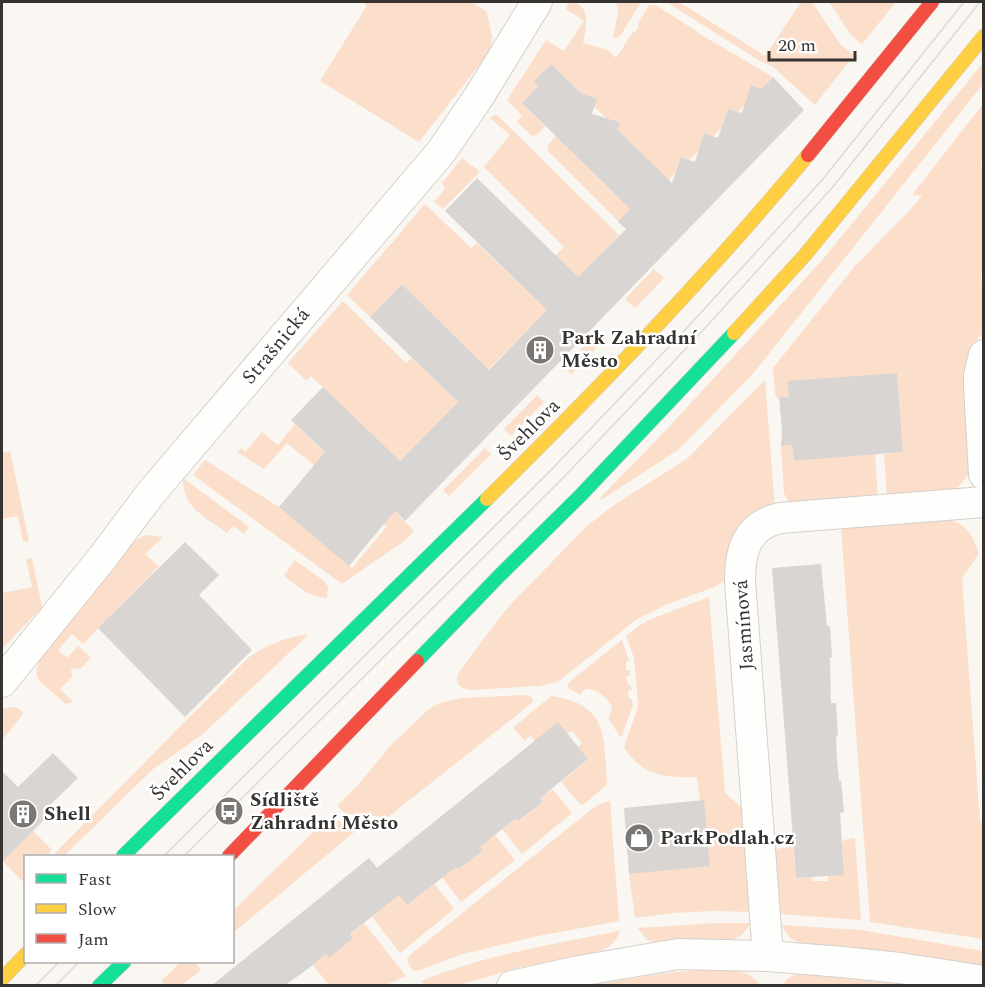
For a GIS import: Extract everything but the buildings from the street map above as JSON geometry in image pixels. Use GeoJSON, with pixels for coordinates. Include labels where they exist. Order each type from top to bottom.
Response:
{"type":"FeatureCollection","features":[{"type":"Feature","properties":{"kind":"main road","name":"Švehlova"},"geometry":{"type":"LineString","coordinates":[[124,855],[533,454],[658,325],[800,166],[932,2]]}},
{"type":"Feature","properties":{"kind":"main road"},"geometry":{"type":"LineString","coordinates":[[230,855],[493,582],[580,496],[706,363],[805,255],[984,36]]}},
{"type":"Feature","properties":{"kind":"main road"},"geometry":{"type":"LineString","coordinates":[[2,978],[24,956]]}},
{"type":"Feature","properties":{"kind":"main road"},"geometry":{"type":"LineString","coordinates":[[99,986],[123,963]]}},
{"type":"Feature","properties":{"kind":"street","name":"Strašnická"},"geometry":{"type":"LineString","coordinates":[[2,682],[151,494],[441,152],[478,98],[537,2]]}},
{"type":"Feature","properties":{"kind":"street"},"geometry":{"type":"LineString","coordinates":[[984,355],[979,375],[984,474]]}},
{"type":"Feature","properties":{"kind":"street","name":"Jasmínová"},"geometry":{"type":"LineString","coordinates":[[768,956],[740,581],[741,555],[747,539],[761,525],[772,519],[984,502]]}},
{"type":"Feature","properties":{"kind":"street"},"geometry":{"type":"LineString","coordinates":[[512,986],[579,970],[678,954],[768,956],[842,962],[984,981]]}},
{"type":"Feature","properties":{"kind":"shaded area"},"geometry":{"type":"Polygon","coordinates":[[[365,2],[476,2],[475,4],[487,12],[492,36],[491,46],[484,59],[419,142],[320,81],[366,7],[365,2]]]}},
{"type":"Feature","properties":{"kind":"shaded area"},"geometry":{"type":"Polygon","coordinates":[[[569,2],[581,6],[584,11],[586,24],[583,43],[608,50],[616,58],[633,32],[635,33],[649,5],[656,5],[773,77],[760,90],[751,86],[747,103],[737,113],[728,110],[723,123],[725,125],[689,160],[681,157],[676,172],[656,192],[637,156],[641,152],[618,130],[620,122],[606,118],[594,106],[596,99],[581,93],[551,64],[534,81],[538,86],[522,103],[545,126],[533,136],[517,122],[522,116],[507,100],[546,40],[564,51],[584,21],[566,9],[569,2]]]}},
{"type":"Feature","properties":{"kind":"shaded area"},"geometry":{"type":"Polygon","coordinates":[[[616,2],[641,2],[621,35],[613,38],[618,12],[616,2]]]}},
{"type":"Feature","properties":{"kind":"shaded area"},"geometry":{"type":"Polygon","coordinates":[[[666,2],[679,2],[765,56],[801,2],[812,2],[841,45],[854,55],[815,105],[772,66],[760,61],[666,2]]]}},
{"type":"Feature","properties":{"kind":"shaded area"},"geometry":{"type":"Polygon","coordinates":[[[829,2],[896,2],[862,44],[851,35],[829,2]]]}},
{"type":"Feature","properties":{"kind":"shaded area"},"geometry":{"type":"Polygon","coordinates":[[[983,63],[983,84],[752,375],[678,450],[601,500],[600,498],[668,428],[824,258],[983,63]]]}},
{"type":"Feature","properties":{"kind":"shaded area"},"geometry":{"type":"Polygon","coordinates":[[[983,104],[984,160],[981,160],[984,187],[984,273],[981,273],[983,333],[971,351],[969,472],[955,489],[948,493],[887,497],[884,454],[903,452],[897,373],[787,382],[789,397],[777,398],[773,368],[855,266],[922,196],[912,195],[983,104]]]}},
{"type":"Feature","properties":{"kind":"shaded area"},"geometry":{"type":"Polygon","coordinates":[[[496,114],[619,235],[571,285],[548,263],[564,247],[484,167],[510,135],[490,118],[496,114]]]}},
{"type":"Feature","properties":{"kind":"shaded area"},"geometry":{"type":"Polygon","coordinates":[[[556,136],[631,208],[619,222],[548,151],[548,145],[556,136]]]}},
{"type":"Feature","properties":{"kind":"shaded area"},"geometry":{"type":"Polygon","coordinates":[[[462,158],[480,172],[443,209],[434,202],[445,189],[442,183],[462,158]]]}},
{"type":"Feature","properties":{"kind":"shaded area"},"geometry":{"type":"Polygon","coordinates":[[[425,204],[471,248],[477,243],[547,310],[487,371],[402,284],[370,317],[347,295],[425,204]]]}},
{"type":"Feature","properties":{"kind":"shaded area"},"geometry":{"type":"Polygon","coordinates":[[[654,269],[664,278],[635,308],[625,299],[654,269]]]}},
{"type":"Feature","properties":{"kind":"shaded area"},"geometry":{"type":"Polygon","coordinates":[[[343,301],[406,363],[412,358],[458,402],[399,462],[311,376],[307,381],[288,363],[343,301]]]}},
{"type":"Feature","properties":{"kind":"shaded area"},"geometry":{"type":"Polygon","coordinates":[[[598,332],[605,339],[571,374],[564,367],[598,332]]]}},
{"type":"Feature","properties":{"kind":"shaded area"},"geometry":{"type":"Polygon","coordinates":[[[765,380],[775,509],[726,580],[637,619],[557,682],[540,686],[471,690],[460,685],[457,681],[458,674],[490,630],[510,605],[587,526],[614,505],[688,458],[765,380]]]}},
{"type":"Feature","properties":{"kind":"shaded area"},"geometry":{"type":"Polygon","coordinates":[[[537,395],[544,402],[511,436],[504,429],[537,395]]]}},
{"type":"Feature","properties":{"kind":"shaded area"},"geometry":{"type":"Polygon","coordinates":[[[295,424],[369,495],[373,490],[414,531],[404,541],[342,584],[193,475],[205,460],[279,507],[352,568],[387,526],[287,443],[264,469],[237,452],[241,448],[245,452],[262,432],[278,445],[295,424]]]}},
{"type":"Feature","properties":{"kind":"shaded area"},"geometry":{"type":"Polygon","coordinates":[[[792,445],[794,461],[875,454],[878,500],[792,504],[784,493],[781,446],[792,445]]]}},
{"type":"Feature","properties":{"kind":"shaded area"},"geometry":{"type":"Polygon","coordinates":[[[485,448],[491,454],[449,496],[443,490],[485,448]]]}},
{"type":"Feature","properties":{"kind":"shaded area"},"geometry":{"type":"Polygon","coordinates":[[[10,451],[29,541],[23,542],[18,516],[2,519],[2,453],[10,451]]]}},
{"type":"Feature","properties":{"kind":"shaded area"},"geometry":{"type":"Polygon","coordinates":[[[183,478],[249,527],[244,534],[233,526],[227,533],[197,511],[186,497],[183,478]]]}},
{"type":"Feature","properties":{"kind":"shaded area"},"geometry":{"type":"Polygon","coordinates":[[[944,519],[958,523],[968,530],[979,553],[962,579],[980,821],[983,824],[983,939],[870,922],[841,527],[944,519]]]}},
{"type":"Feature","properties":{"kind":"shaded area"},"geometry":{"type":"Polygon","coordinates":[[[148,535],[163,537],[145,554],[159,566],[83,644],[72,634],[58,650],[67,658],[78,646],[91,658],[80,669],[71,670],[72,677],[60,689],[73,702],[66,704],[40,682],[37,676],[38,664],[134,542],[148,535]]]}},
{"type":"Feature","properties":{"kind":"shaded area"},"geometry":{"type":"Polygon","coordinates":[[[32,558],[42,607],[2,649],[2,593],[32,587],[26,559],[32,558]]]}},
{"type":"Feature","properties":{"kind":"shaded area"},"geometry":{"type":"Polygon","coordinates":[[[295,560],[324,581],[328,587],[327,598],[309,593],[284,576],[295,560]]]}},
{"type":"Feature","properties":{"kind":"shaded area"},"geometry":{"type":"Polygon","coordinates":[[[709,597],[725,793],[746,811],[753,912],[672,913],[635,918],[629,874],[700,801],[697,777],[665,776],[647,770],[631,757],[624,747],[638,707],[634,658],[626,636],[651,619],[709,597]]]}},
{"type":"Feature","properties":{"kind":"shaded area"},"geometry":{"type":"Polygon","coordinates":[[[309,634],[203,734],[153,769],[65,855],[55,853],[249,657],[293,637],[309,634]]]}},
{"type":"Feature","properties":{"kind":"shaded area"},"geometry":{"type":"Polygon","coordinates":[[[622,640],[629,661],[626,662],[626,670],[630,670],[630,675],[626,676],[632,690],[628,691],[633,705],[621,738],[608,718],[612,708],[606,698],[588,689],[580,695],[568,688],[568,684],[622,640]]]}},
{"type":"Feature","properties":{"kind":"shaded area"},"geometry":{"type":"Polygon","coordinates":[[[524,695],[531,697],[532,703],[388,817],[346,814],[337,806],[359,784],[390,746],[435,705],[462,698],[524,695]]]}},
{"type":"Feature","properties":{"kind":"shaded area"},"geometry":{"type":"Polygon","coordinates":[[[551,696],[570,700],[584,707],[600,726],[605,752],[607,785],[583,805],[561,782],[588,759],[578,747],[582,743],[572,731],[568,734],[558,722],[535,741],[530,736],[525,741],[513,728],[551,696]]]}},
{"type":"Feature","properties":{"kind":"shaded area"},"geometry":{"type":"Polygon","coordinates":[[[18,708],[23,713],[2,740],[2,709],[18,708]]]}},
{"type":"Feature","properties":{"kind":"shaded area"},"geometry":{"type":"Polygon","coordinates":[[[552,789],[572,813],[522,854],[502,829],[516,818],[519,821],[543,802],[540,798],[552,789]]]}},
{"type":"Feature","properties":{"kind":"shaded area"},"geometry":{"type":"Polygon","coordinates":[[[610,801],[619,921],[538,936],[463,954],[417,971],[410,966],[407,959],[410,955],[592,809],[610,801]]]}},
{"type":"Feature","properties":{"kind":"shaded area"},"geometry":{"type":"Polygon","coordinates":[[[325,820],[365,823],[234,932],[234,910],[325,820]]]}},
{"type":"Feature","properties":{"kind":"shaded area"},"geometry":{"type":"Polygon","coordinates":[[[2,830],[17,846],[33,831],[51,849],[48,855],[24,855],[24,879],[22,881],[2,860],[2,830]]]}},
{"type":"Feature","properties":{"kind":"shaded area"},"geometry":{"type":"Polygon","coordinates":[[[495,835],[515,860],[461,902],[442,877],[456,866],[459,869],[482,850],[480,847],[495,835]]]}},
{"type":"Feature","properties":{"kind":"shaded area"},"geometry":{"type":"Polygon","coordinates":[[[855,838],[861,920],[780,914],[774,849],[793,847],[796,878],[812,877],[813,881],[828,881],[828,876],[844,874],[842,843],[843,840],[855,838]]]}},
{"type":"Feature","properties":{"kind":"shaded area"},"geometry":{"type":"Polygon","coordinates":[[[434,883],[454,909],[400,953],[372,917],[399,895],[408,905],[434,883]]]}},
{"type":"Feature","properties":{"kind":"shaded area"},"geometry":{"type":"Polygon","coordinates":[[[364,923],[406,976],[386,985],[329,985],[313,965],[326,954],[329,957],[353,938],[351,934],[364,923]]]}},
{"type":"Feature","properties":{"kind":"shaded area"},"geometry":{"type":"Polygon","coordinates":[[[751,923],[742,935],[731,940],[655,943],[647,940],[638,928],[751,923]]]}},
{"type":"Feature","properties":{"kind":"shaded area"},"geometry":{"type":"Polygon","coordinates":[[[781,925],[861,930],[983,951],[983,967],[854,947],[800,943],[790,938],[781,925]]]}},
{"type":"Feature","properties":{"kind":"shaded area"},"geometry":{"type":"Polygon","coordinates":[[[620,931],[612,944],[598,952],[518,968],[459,985],[425,985],[421,981],[494,957],[620,931]]]}},
{"type":"Feature","properties":{"kind":"shaded area"},"geometry":{"type":"Polygon","coordinates":[[[180,963],[197,963],[200,969],[182,985],[165,985],[161,981],[180,963]]]}},
{"type":"Feature","properties":{"kind":"shaded area"},"geometry":{"type":"Polygon","coordinates":[[[711,969],[745,973],[760,985],[586,986],[665,973],[711,969]]]}},
{"type":"Feature","properties":{"kind":"shaded area"},"geometry":{"type":"Polygon","coordinates":[[[803,974],[907,985],[782,986],[791,977],[803,974]]]}},
{"type":"Feature","properties":{"kind":"tram line"},"geometry":{"type":"LineString","coordinates":[[165,855],[552,469],[685,330],[823,179],[964,2]]}},
{"type":"Feature","properties":{"kind":"tram line"},"geometry":{"type":"LineString","coordinates":[[185,855],[562,479],[696,338],[832,188],[980,2]]}},
{"type":"Feature","properties":{"kind":"tram line"},"geometry":{"type":"LineString","coordinates":[[35,986],[58,963]]}},
{"type":"Feature","properties":{"kind":"tram line"},"geometry":{"type":"LineString","coordinates":[[55,986],[78,963]]}},
{"type":"Feature","properties":{"kind":"traffic: fast"},"geometry":{"type":"LineString","coordinates":[[417,661],[580,496],[734,333]]}},
{"type":"Feature","properties":{"kind":"traffic: fast"},"geometry":{"type":"LineString","coordinates":[[124,855],[487,499]]}},
{"type":"Feature","properties":{"kind":"traffic: fast"},"geometry":{"type":"LineString","coordinates":[[99,986],[123,963]]}},
{"type":"Feature","properties":{"kind":"traffic: slow"},"geometry":{"type":"LineString","coordinates":[[734,333],[805,255],[984,36]]}},
{"type":"Feature","properties":{"kind":"traffic: slow"},"geometry":{"type":"LineString","coordinates":[[487,499],[652,331],[808,155]]}},
{"type":"Feature","properties":{"kind":"traffic: slow"},"geometry":{"type":"LineString","coordinates":[[2,979],[24,956]]}},
{"type":"Feature","properties":{"kind":"traffic: jam"},"geometry":{"type":"LineString","coordinates":[[808,155],[932,2]]}},
{"type":"Feature","properties":{"kind":"traffic: jam"},"geometry":{"type":"LineString","coordinates":[[230,855],[417,661]]}},
{"type":"Feature","properties":{"kind":"place","name":"Park Zahradní Město"},"geometry":{"type":"Point","coordinates":[540,350]}},
{"type":"Feature","properties":{"kind":"place","name":"Sídliště Zahradní Město"},"geometry":{"type":"Point","coordinates":[229,811]}},
{"type":"Feature","properties":{"kind":"place","name":"Shell"},"geometry":{"type":"Point","coordinates":[23,814]}},
{"type":"Feature","properties":{"kind":"place","name":"ParkPodlah.cz"},"geometry":{"type":"Point","coordinates":[639,838]}}]}
